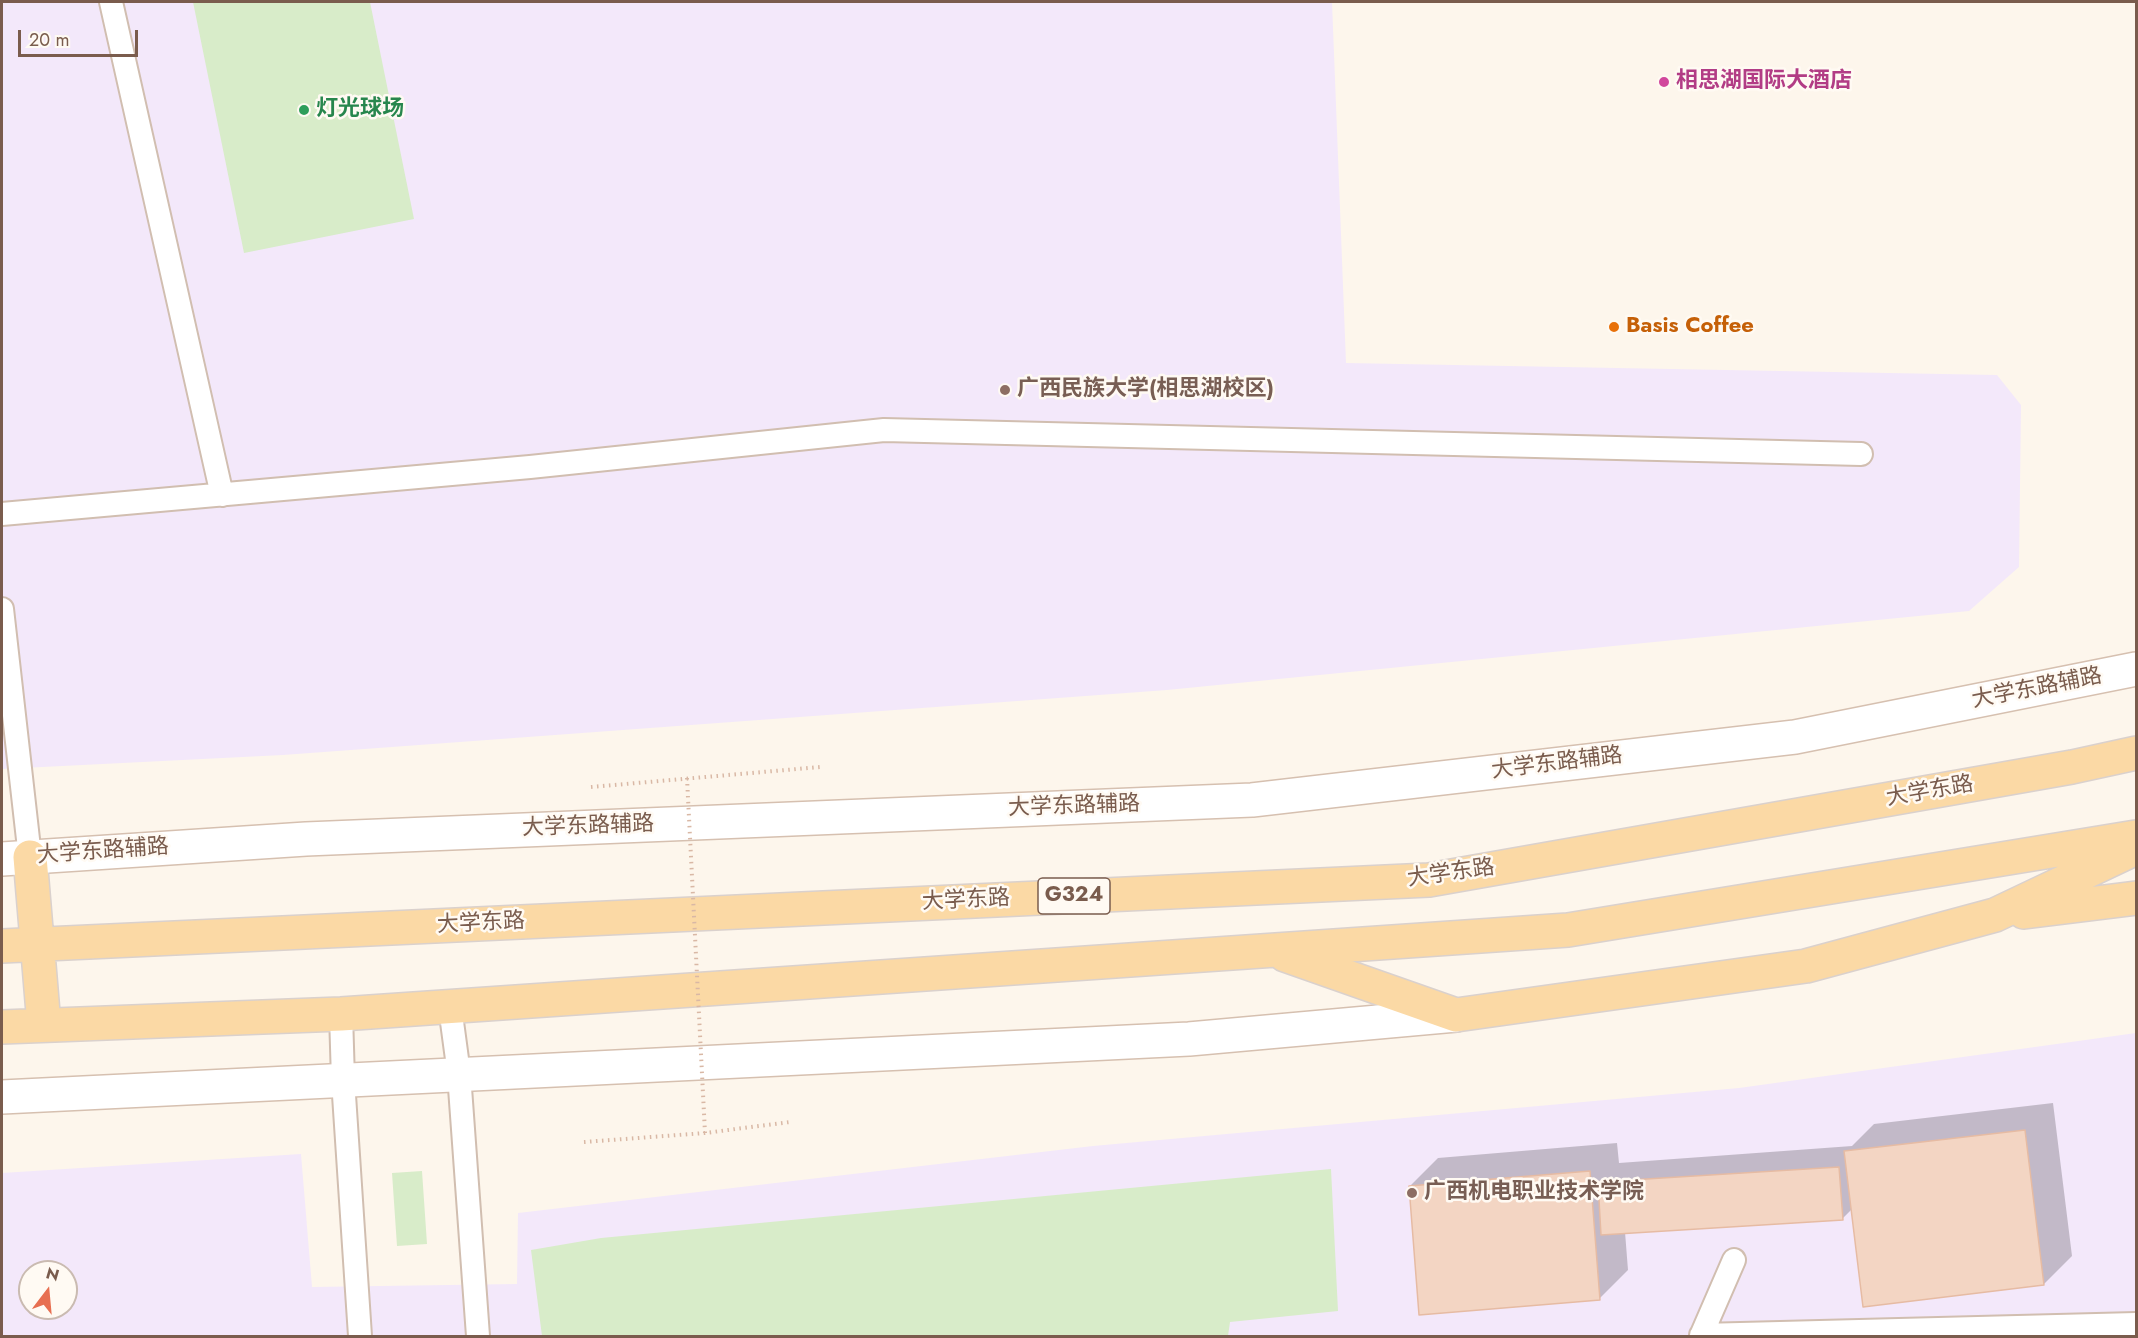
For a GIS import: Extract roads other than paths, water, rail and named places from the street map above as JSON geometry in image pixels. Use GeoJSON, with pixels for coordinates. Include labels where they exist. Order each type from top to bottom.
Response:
{"type":"FeatureCollection","features":[{"type":"Feature","properties":{"kind":"main road","name":"大学东路"},"geometry":{"type":"LineString","coordinates":[[2,946],[1429,880],[2061,769],[2136,753]]}},
{"type":"Feature","properties":{"kind":"main road"},"geometry":{"type":"LineString","coordinates":[[2,1028],[341,1014],[1568,930],[2136,837]]}},
{"type":"Feature","properties":{"kind":"main road"},"geometry":{"type":"LineString","coordinates":[[1995,915],[2136,848]]}},
{"type":"Feature","properties":{"kind":"main road"},"geometry":{"type":"LineString","coordinates":[[16,858],[37,945],[44,1025]]}},
{"type":"Feature","properties":{"kind":"main road"},"geometry":{"type":"LineString","coordinates":[[1272,950],[1456,1015],[1806,966],[1995,915],[2136,898]]}},
{"type":"Feature","properties":{"kind":"street","name":"大学东路辅路"},"geometry":{"type":"LineString","coordinates":[[16,858],[318,838],[1252,800],[1795,737],[2136,669]]}},
{"type":"Feature","properties":{"kind":"street"},"geometry":{"type":"LineString","coordinates":[[2,1096],[1190,1040],[1456,1015]]}},
{"type":"Feature","properties":{"kind":"lane"},"geometry":{"type":"LineString","coordinates":[[111,2],[222,495]]}},
{"type":"Feature","properties":{"kind":"lane"},"geometry":{"type":"LineString","coordinates":[[2,514],[530,467],[884,430],[1862,454]]}},
{"type":"Feature","properties":{"kind":"lane"},"geometry":{"type":"LineString","coordinates":[[2,609],[16,858]]}},
{"type":"Feature","properties":{"kind":"lane"},"geometry":{"type":"LineString","coordinates":[[450,1006],[459,1074],[478,1336]]}},
{"type":"Feature","properties":{"kind":"lane"},"geometry":{"type":"LineString","coordinates":[[341,1014],[343,1080],[360,1336]]}},
{"type":"Feature","properties":{"kind":"lane"},"geometry":{"type":"LineString","coordinates":[[1734,1260],[1701,1336],[2136,1324]]}},
{"type":"Feature","properties":{"kind":"place","name":"相思湖国际大酒店"},"geometry":{"type":"Point","coordinates":[1664,82]}},
{"type":"Feature","properties":{"kind":"place","name":"灯光球场"},"geometry":{"type":"Point","coordinates":[304,110]}},
{"type":"Feature","properties":{"kind":"place","name":"Basis Coffee"},"geometry":{"type":"Point","coordinates":[1614,327]}},
{"type":"Feature","properties":{"kind":"place","name":"广西民族大学(相思湖校区)"},"geometry":{"type":"Point","coordinates":[1005,390]}},
{"type":"Feature","properties":{"kind":"place","name":"广西机电职业技术学院"},"geometry":{"type":"Point","coordinates":[1412,1193]}}]}
